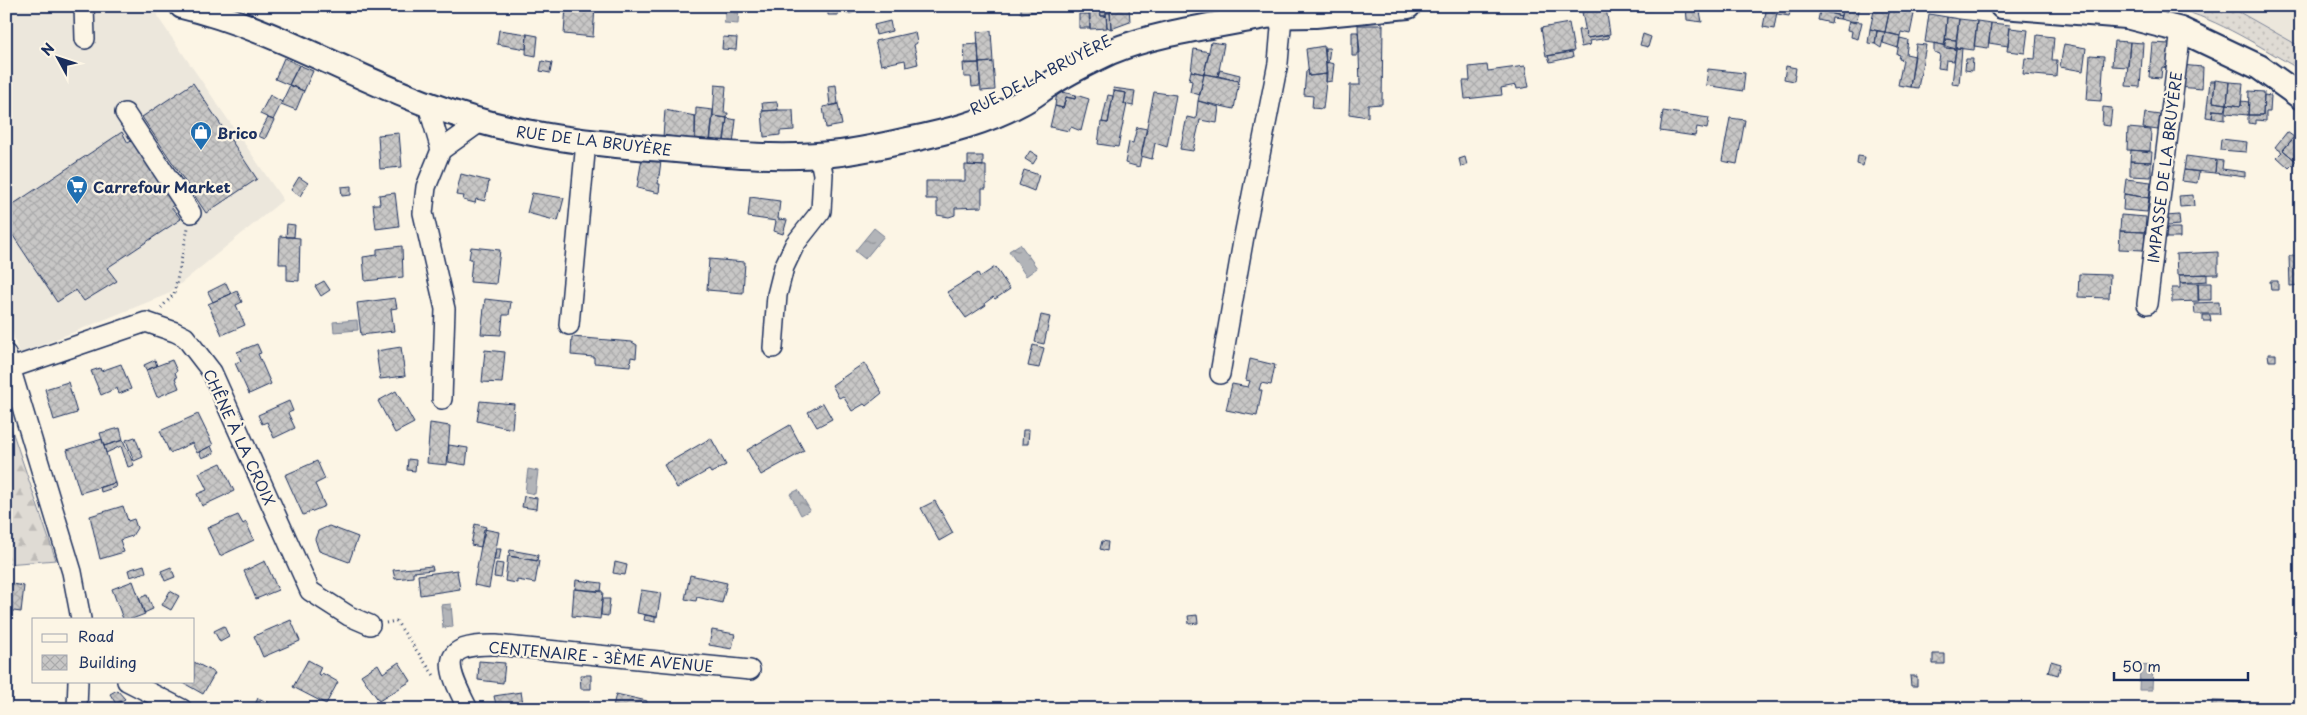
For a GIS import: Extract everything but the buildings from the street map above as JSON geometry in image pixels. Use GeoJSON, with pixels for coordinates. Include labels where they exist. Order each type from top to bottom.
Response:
{"type":"FeatureCollection","features":[{"type":"Feature","properties":{"kind":"main road","name":"RUE DE LA BRUYÈRE"},"geometry":{"type":"LineString","coordinates":[[182,6],[220,15],[252,27],[428,105],[480,122],[526,134],[586,142],[729,154],[840,153],[957,129],[1002,113],[1024,102],[1079,66],[1114,51],[1179,33],[1270,13],[1315,15],[1408,6]]}},
{"type":"Feature","properties":{"kind":"main road"},"geometry":{"type":"LineString","coordinates":[[2002,6],[2121,11],[2181,30],[2259,67],[2301,96]]}},
{"type":"Feature","properties":{"kind":"street"},"geometry":{"type":"LineString","coordinates":[[84,6],[85,39]]}},
{"type":"Feature","properties":{"kind":"street"},"geometry":{"type":"LineString","coordinates":[[1220,374],[1246,226],[1278,63],[1270,13]]}},
{"type":"Feature","properties":{"kind":"street","name":"IMPASSE DE LA BRUYÈRE"},"geometry":{"type":"LineString","coordinates":[[2147,304],[2181,30]]}},
{"type":"Feature","properties":{"kind":"street"},"geometry":{"type":"LineString","coordinates":[[428,105],[441,150]]}},
{"type":"Feature","properties":{"kind":"street"},"geometry":{"type":"LineString","coordinates":[[125,114],[191,213]]}},
{"type":"Feature","properties":{"kind":"street"},"geometry":{"type":"LineString","coordinates":[[442,399],[444,309],[440,281],[423,213],[426,187],[441,150],[480,122]]}},
{"type":"Feature","properties":{"kind":"street"},"geometry":{"type":"LineString","coordinates":[[569,325],[586,142]]}},
{"type":"Feature","properties":{"kind":"street"},"geometry":{"type":"LineString","coordinates":[[773,348],[777,295],[784,267],[795,244],[820,211],[823,174],[819,154]]}},
{"type":"Feature","properties":{"kind":"street"},"geometry":{"type":"LineString","coordinates":[[81,618],[72,572],[9,361],[146,322]]}},
{"type":"Feature","properties":{"kind":"street","name":"CHÊNE À LA CROIX"},"geometry":{"type":"LineString","coordinates":[[146,322],[185,337],[212,372],[310,591],[349,616],[370,625]]}},
{"type":"Feature","properties":{"kind":"street","name":"CENTENAIRE - 3ÈME AVENUE"},"geometry":{"type":"LineString","coordinates":[[451,674],[451,661],[459,649],[472,645],[496,645],[750,670]]}},
{"type":"Feature","properties":{"kind":"street"},"geometry":{"type":"LineString","coordinates":[[451,674],[468,709]]}},
{"type":"Feature","properties":{"kind":"street"},"geometry":{"type":"LineString","coordinates":[[77,709],[78,682]]}},
{"type":"Feature","properties":{"kind":"street"},"geometry":{"type":"LineString","coordinates":[[130,682],[182,709]]}},
{"type":"Feature","properties":{"kind":"path"},"geometry":{"type":"LineString","coordinates":[[146,322],[174,294],[191,213]]}},
{"type":"Feature","properties":{"kind":"path"},"geometry":{"type":"LineString","coordinates":[[370,625],[396,621],[434,677],[451,674]]}},
{"type":"Feature","properties":{"kind":"shaded area"},"geometry":{"type":"Polygon","coordinates":[[[6,6],[163,6],[157,16],[283,200],[168,294],[19,354],[6,311],[6,6]]]}},
{"type":"Feature","properties":{"kind":"shaded area"},"geometry":{"type":"Polygon","coordinates":[[[2166,6],[2301,6],[2301,72],[2225,27],[2190,11],[2166,6]]]}},
{"type":"Feature","properties":{"kind":"green space"},"geometry":{"type":"Polygon","coordinates":[[[2166,6],[2242,6],[2239,12],[2301,47],[2301,72],[2247,39],[2216,23],[2183,10],[2166,6]]]}},
{"type":"Feature","properties":{"kind":"green space"},"geometry":{"type":"Polygon","coordinates":[[[6,413],[56,560],[6,564],[6,413]]]}},
{"type":"Feature","properties":{"kind":"water"},"geometry":{"type":"Polygon","coordinates":[[[726,6],[739,6],[738,24],[724,23],[726,6]]]}},
{"type":"Feature","properties":{"kind":"water"},"geometry":{"type":"Polygon","coordinates":[[[874,228],[884,236],[865,259],[855,251],[874,228]]]}},
{"type":"Feature","properties":{"kind":"water"},"geometry":{"type":"Polygon","coordinates":[[[1020,244],[1037,268],[1026,276],[1009,251],[1020,244]]]}},
{"type":"Feature","properties":{"kind":"water"},"geometry":{"type":"Polygon","coordinates":[[[357,320],[358,330],[334,332],[333,322],[357,320]]]}},
{"type":"Feature","properties":{"kind":"water"},"geometry":{"type":"Polygon","coordinates":[[[528,469],[538,471],[535,494],[525,492],[528,469]]]}},
{"type":"Feature","properties":{"kind":"water"},"geometry":{"type":"Polygon","coordinates":[[[798,490],[810,510],[801,515],[790,494],[798,490]]]}},
{"type":"Feature","properties":{"kind":"water"},"geometry":{"type":"Polygon","coordinates":[[[451,604],[453,627],[443,628],[441,605],[451,604]]]}},
{"type":"Feature","properties":{"kind":"water"},"geometry":{"type":"Polygon","coordinates":[[[2140,665],[2153,666],[2152,690],[2139,690],[2140,665]]]}},
{"type":"Feature","properties":{"kind":"place","name":"Brico"},"geometry":{"type":"Point","coordinates":[201,151]}},
{"type":"Feature","properties":{"kind":"place","name":"Carrefour Market"},"geometry":{"type":"Point","coordinates":[77,205]}}]}
